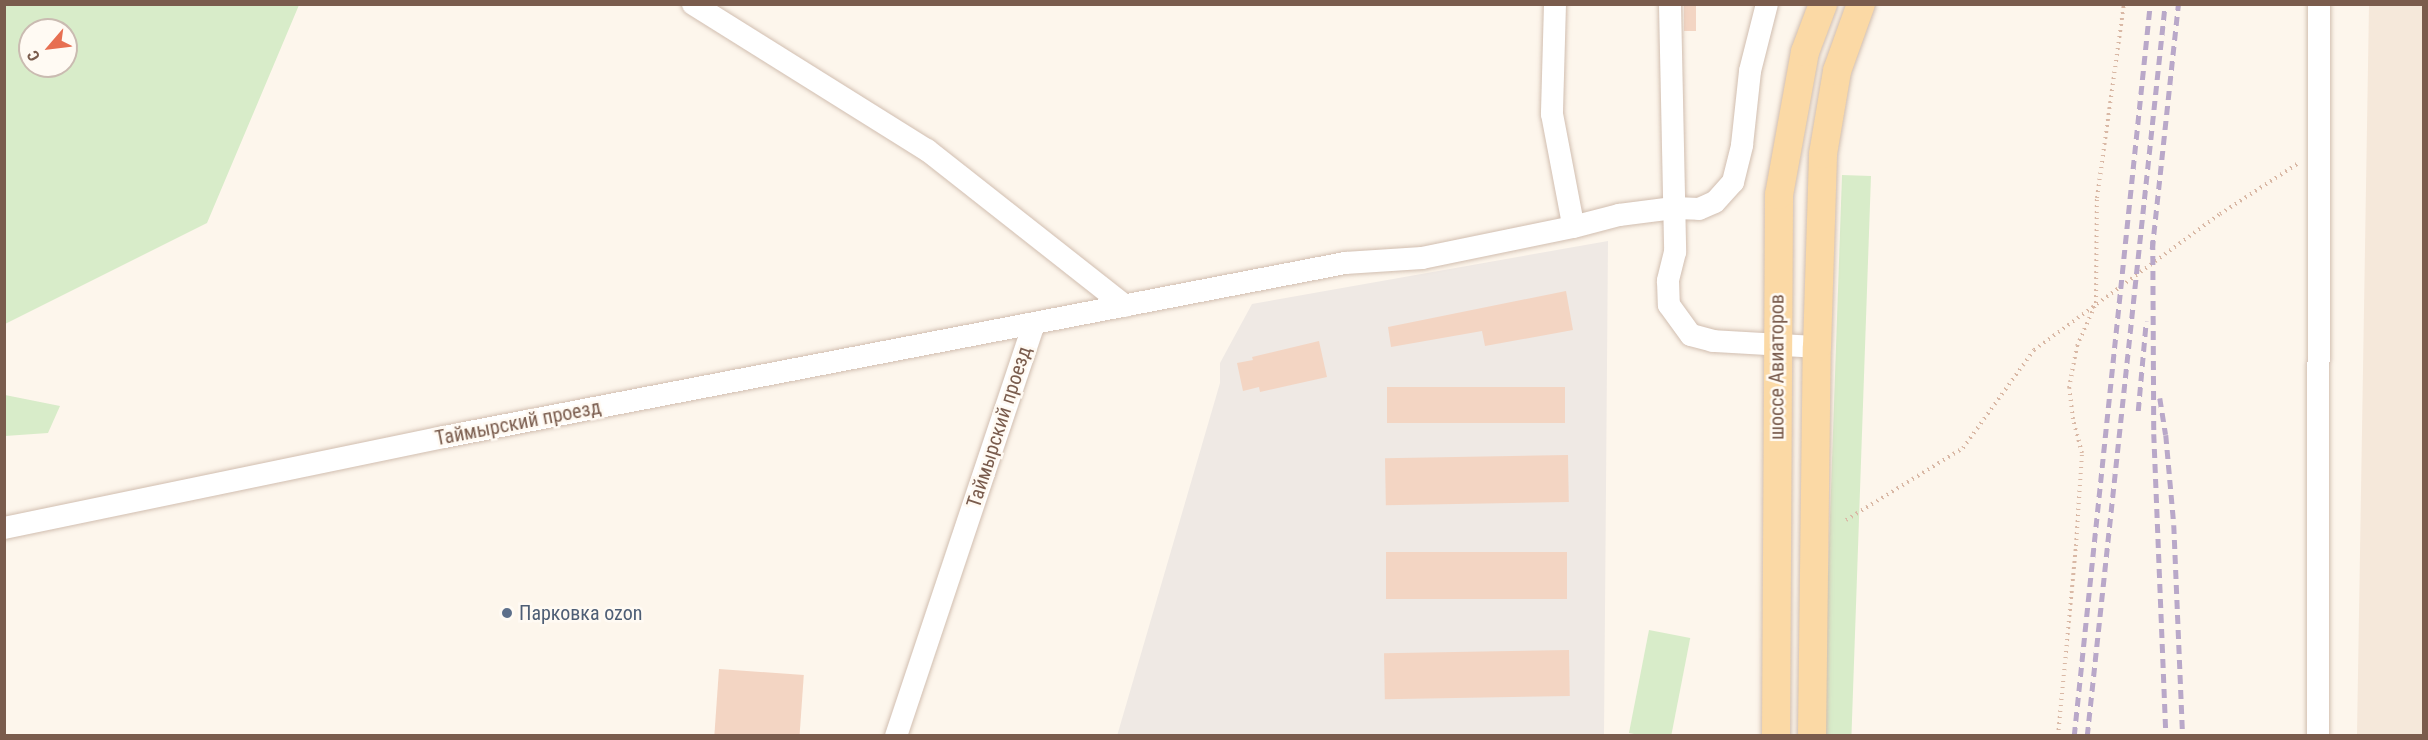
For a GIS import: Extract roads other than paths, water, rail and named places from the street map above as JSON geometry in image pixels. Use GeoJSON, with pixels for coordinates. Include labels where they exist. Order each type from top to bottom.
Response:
{"type":"FeatureCollection","features":[{"type":"Feature","properties":{"kind":"main road","name":"шоссе Авиаторов"},"geometry":{"type":"LineString","coordinates":[[1776,735],[1779,195],[1805,52],[1823,4]]}},
{"type":"Feature","properties":{"kind":"main road","name":"шоссе Авиаторов"},"geometry":{"type":"LineString","coordinates":[[1812,735],[1816,347],[1822,154],[1837,71],[1861,4]]}},
{"type":"Feature","properties":{"kind":"street"},"geometry":{"type":"LineString","coordinates":[[693,4],[927,150],[1125,306]]}},
{"type":"Feature","properties":{"kind":"street"},"geometry":{"type":"LineString","coordinates":[[1555,4],[1552,114],[1572,219]]}},
{"type":"Feature","properties":{"kind":"street"},"geometry":{"type":"LineString","coordinates":[[1670,4],[1675,252],[1668,282],[1669,305],[1677,319],[1691,335],[1702,338],[1816,347]]}},
{"type":"Feature","properties":{"kind":"street","name":"Таймырский проезд"},"geometry":{"type":"LineString","coordinates":[[4,528],[444,437],[1345,263],[1422,258],[1574,227],[1618,215],[1674,208],[1699,209],[1715,202],[1733,182],[1742,145],[1750,71],[1767,4]]}},
{"type":"Feature","properties":{"kind":"street"},"geometry":{"type":"LineString","coordinates":[[2318,735],[2319,4]]}},
{"type":"Feature","properties":{"kind":"street","name":"Таймырский проезд"},"geometry":{"type":"LineString","coordinates":[[896,735],[1034,324]]}},
{"type":"Feature","properties":{"kind":"railway"},"geometry":{"type":"LineString","coordinates":[[2074,736],[2150,4]]}},
{"type":"Feature","properties":{"kind":"railway"},"geometry":{"type":"LineString","coordinates":[[2087,736],[2165,4]]}},
{"type":"Feature","properties":{"kind":"railway"},"geometry":{"type":"LineString","coordinates":[[2152,249],[2178,4]]}},
{"type":"Feature","properties":{"kind":"railway"},"geometry":{"type":"LineString","coordinates":[[2153,241],[2154,434],[2166,736]]}},
{"type":"Feature","properties":{"kind":"railway"},"geometry":{"type":"LineString","coordinates":[[2138,411],[2146,321]]}},
{"type":"Feature","properties":{"kind":"railway"},"geometry":{"type":"LineString","coordinates":[[2160,398],[2166,435],[2174,525],[2183,736]]}},
{"type":"Feature","properties":{"kind":"place","name":"Парковка ozon"},"geometry":{"type":"Point","coordinates":[507,613]}}]}
